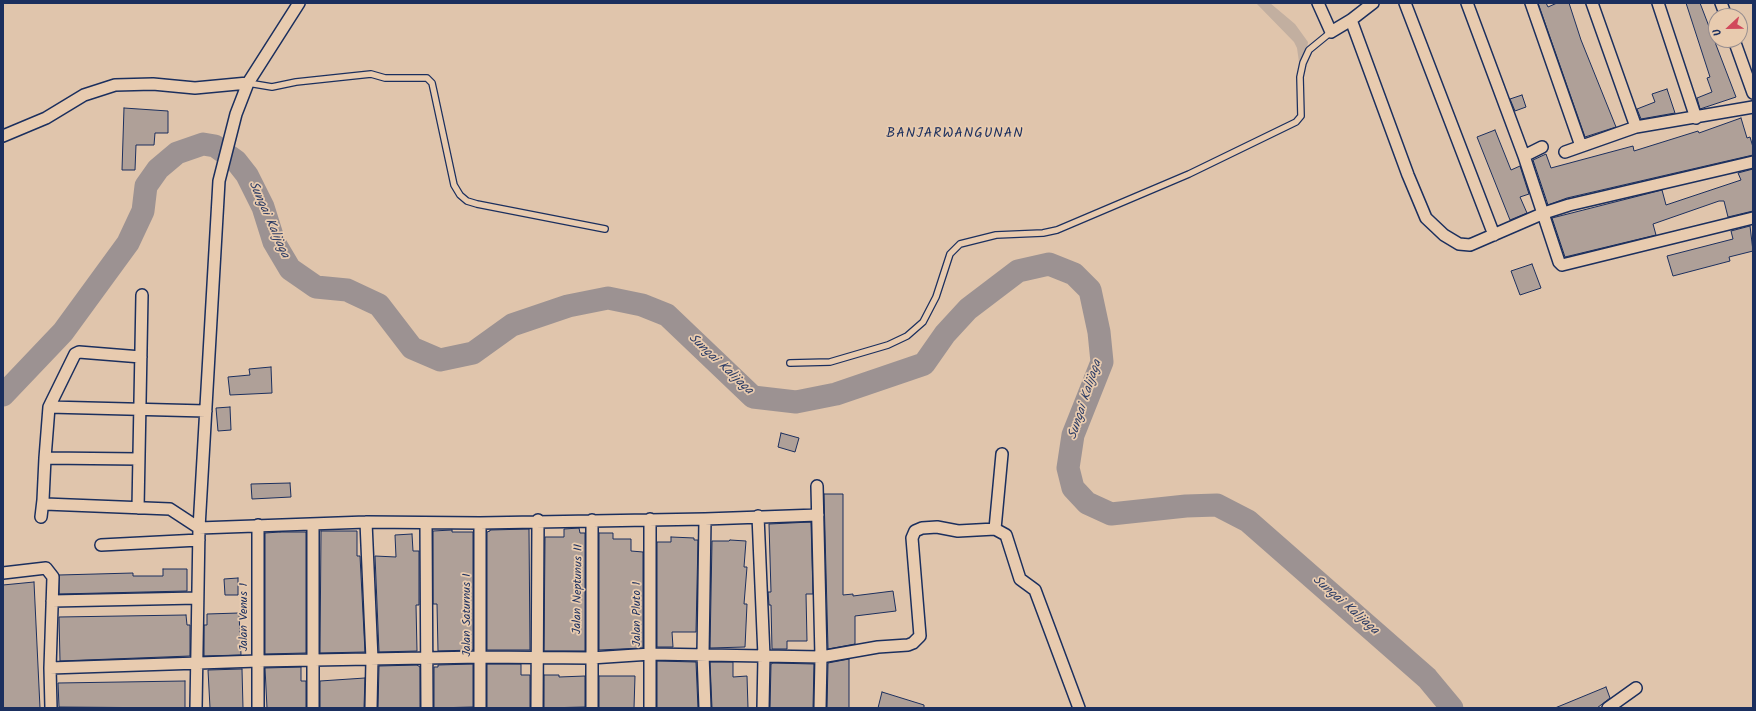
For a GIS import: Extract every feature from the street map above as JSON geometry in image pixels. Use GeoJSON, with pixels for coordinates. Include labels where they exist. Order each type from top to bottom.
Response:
{"type":"FeatureCollection","features":[{"type":"Feature","properties":{"kind":"street"},"geometry":{"type":"LineString","coordinates":[[196,708],[199,540],[219,181],[236,114],[248,83],[299,3]]}},
{"type":"Feature","properties":{"kind":"street"},"geometry":{"type":"LineString","coordinates":[[1318,3],[1331,32],[1351,20],[1373,3]]}},
{"type":"Feature","properties":{"kind":"street"},"geometry":{"type":"LineString","coordinates":[[1405,3],[1494,235]]}},
{"type":"Feature","properties":{"kind":"street"},"geometry":{"type":"LineString","coordinates":[[1468,3],[1524,156],[1559,262],[1564,265],[1753,218]]}},
{"type":"Feature","properties":{"kind":"street"},"geometry":{"type":"LineString","coordinates":[[1530,3],[1581,146]]}},
{"type":"Feature","properties":{"kind":"street"},"geometry":{"type":"LineString","coordinates":[[1592,3],[1636,127]]}},
{"type":"Feature","properties":{"kind":"street"},"geometry":{"type":"LineString","coordinates":[[1658,3],[1696,118]]}},
{"type":"Feature","properties":{"kind":"street"},"geometry":{"type":"LineString","coordinates":[[1351,20],[1408,174],[1426,218],[1444,235],[1459,244],[1470,245],[1544,213],[1570,205],[1753,162]]}},
{"type":"Feature","properties":{"kind":"street"},"geometry":{"type":"LineString","coordinates":[[1737,48],[1753,93]]}},
{"type":"Feature","properties":{"kind":"street"},"geometry":{"type":"LineString","coordinates":[[3,136],[46,118],[84,95],[115,84],[153,84],[195,88],[248,83]]}},
{"type":"Feature","properties":{"kind":"street"},"geometry":{"type":"LineString","coordinates":[[1565,152],[1636,127],[1696,118],[1753,107]]}},
{"type":"Feature","properties":{"kind":"street"},"geometry":{"type":"LineString","coordinates":[[1524,156],[1542,147]]}},
{"type":"Feature","properties":{"kind":"street"},"geometry":{"type":"LineString","coordinates":[[138,508],[142,295]]}},
{"type":"Feature","properties":{"kind":"street"},"geometry":{"type":"LineString","coordinates":[[41,517],[49,407],[75,354],[79,352],[141,357]]}},
{"type":"Feature","properties":{"kind":"street"},"geometry":{"type":"LineString","coordinates":[[49,407],[206,412]]}},
{"type":"Feature","properties":{"kind":"street"},"geometry":{"type":"LineString","coordinates":[[995,529],[1002,454]]}},
{"type":"Feature","properties":{"kind":"street"},"geometry":{"type":"LineString","coordinates":[[45,458],[139,459]]}},
{"type":"Feature","properties":{"kind":"street"},"geometry":{"type":"LineString","coordinates":[[818,486],[821,657],[820,708]]}},
{"type":"Feature","properties":{"kind":"street"},"geometry":{"type":"LineString","coordinates":[[43,500],[45,504],[48,505],[170,509],[200,528],[366,522],[480,523],[538,520],[705,519],[818,515]]}},
{"type":"Feature","properties":{"kind":"street"},"geometry":{"type":"LineString","coordinates":[[758,516],[764,656],[763,708]]}},
{"type":"Feature","properties":{"kind":"street","name":"Jalan Pluto 1"},"geometry":{"type":"LineString","coordinates":[[650,519],[650,708]]}},
{"type":"Feature","properties":{"kind":"street"},"geometry":{"type":"LineString","coordinates":[[705,519],[703,654],[705,708]]}},
{"type":"Feature","properties":{"kind":"street"},"geometry":{"type":"LineString","coordinates":[[537,708],[538,520]]}},
{"type":"Feature","properties":{"kind":"street","name":"Jalan Neptunus II"},"geometry":{"type":"LineString","coordinates":[[592,520],[592,708]]}},
{"type":"Feature","properties":{"kind":"street"},"geometry":{"type":"LineString","coordinates":[[366,522],[372,659],[371,708]]}},
{"type":"Feature","properties":{"kind":"street"},"geometry":{"type":"LineString","coordinates":[[426,522],[427,708]]}},
{"type":"Feature","properties":{"kind":"street","name":"Jalan Saturnus I"},"geometry":{"type":"LineString","coordinates":[[480,523],[480,708]]}},
{"type":"Feature","properties":{"kind":"street"},"geometry":{"type":"LineString","coordinates":[[313,524],[313,708]]}},
{"type":"Feature","properties":{"kind":"street","name":"Jalan Venus 1"},"geometry":{"type":"LineString","coordinates":[[258,525],[258,708]]}},
{"type":"Feature","properties":{"kind":"street"},"geometry":{"type":"LineString","coordinates":[[50,668],[258,661],[481,657],[591,658],[651,654],[821,657],[878,647],[908,644],[918,640],[920,636],[919,614],[912,538],[915,531],[922,528],[937,528],[958,531],[995,529],[1006,535],[1020,579],[1035,590],[1079,708]]}},
{"type":"Feature","properties":{"kind":"street"},"geometry":{"type":"LineString","coordinates":[[101,545],[199,540]]}},
{"type":"Feature","properties":{"kind":"street"},"geometry":{"type":"LineString","coordinates":[[3,573],[46,568],[53,577],[50,668],[51,708]]}},
{"type":"Feature","properties":{"kind":"street"},"geometry":{"type":"LineString","coordinates":[[52,601],[197,598]]}},
{"type":"Feature","properties":{"kind":"street"},"geometry":{"type":"LineString","coordinates":[[1608,708],[1636,688]]}},
{"type":"Feature","properties":{"kind":"lane"},"geometry":{"type":"LineString","coordinates":[[790,363],[830,362],[882,347],[907,336],[923,322],[936,297],[950,254],[960,244],[996,235],[1043,233],[1057,230],[1189,174],[1296,122],[1301,116],[1300,77],[1303,63],[1309,50],[1331,32]]}},
{"type":"Feature","properties":{"kind":"lane"},"geometry":{"type":"LineString","coordinates":[[248,83],[272,87],[304,81],[371,74],[385,78],[427,78],[432,83],[454,185],[464,198],[477,204],[604,228]]}},
{"type":"Feature","properties":{"kind":"shaded area"},"geometry":{"type":"Polygon","coordinates":[[[1256,3],[1270,3],[1295,24],[1308,42],[1307,49],[1299,62],[1297,48],[1294,42],[1256,3]]]}},
{"type":"Feature","properties":{"kind":"building"},"geometry":{"type":"Polygon","coordinates":[[[1538,3],[1546,3],[1548,7],[1557,3],[1569,3],[1581,40],[1616,127],[1585,137],[1538,3]]]}},
{"type":"Feature","properties":{"kind":"building"},"geometry":{"type":"Polygon","coordinates":[[[1686,3],[1700,3],[1708,24],[1708,48],[1717,48],[1736,97],[1700,109],[1697,98],[1712,92],[1707,78],[1710,77],[1686,3]]]}},
{"type":"Feature","properties":{"kind":"building"},"geometry":{"type":"Polygon","coordinates":[[[1667,89],[1675,113],[1641,119],[1637,109],[1655,102],[1652,94],[1667,89]]]}},
{"type":"Feature","properties":{"kind":"building"},"geometry":{"type":"Polygon","coordinates":[[[1522,95],[1526,107],[1515,111],[1510,99],[1522,95]]]}},
{"type":"Feature","properties":{"kind":"building"},"geometry":{"type":"Polygon","coordinates":[[[124,108],[168,111],[168,133],[155,133],[154,145],[136,145],[135,170],[122,170],[124,108]]]}},
{"type":"Feature","properties":{"kind":"building"},"geometry":{"type":"Polygon","coordinates":[[[1741,118],[1747,138],[1750,137],[1753,147],[1753,155],[1567,198],[1548,205],[1533,160],[1546,154],[1551,168],[1633,146],[1634,151],[1698,131],[1699,133],[1741,118]]]}},
{"type":"Feature","properties":{"kind":"building"},"geometry":{"type":"Polygon","coordinates":[[[1495,130],[1511,170],[1520,166],[1529,194],[1520,197],[1527,213],[1510,220],[1477,137],[1495,130]]]}},
{"type":"Feature","properties":{"kind":"building"},"geometry":{"type":"Polygon","coordinates":[[[1753,169],[1753,211],[1728,217],[1724,201],[1719,201],[1653,224],[1656,235],[1565,257],[1552,218],[1662,190],[1666,205],[1741,180],[1738,173],[1753,169]]]}},
{"type":"Feature","properties":{"kind":"building"},"geometry":{"type":"Polygon","coordinates":[[[1750,226],[1753,251],[1729,257],[1730,261],[1673,276],[1667,256],[1733,239],[1731,231],[1750,226]]]}},
{"type":"Feature","properties":{"kind":"building"},"geometry":{"type":"Polygon","coordinates":[[[1532,264],[1541,288],[1520,295],[1511,271],[1532,264]]]}},
{"type":"Feature","properties":{"kind":"building"},"geometry":{"type":"Polygon","coordinates":[[[271,367],[272,393],[230,395],[228,377],[250,375],[249,369],[271,367]]]}},
{"type":"Feature","properties":{"kind":"building"},"geometry":{"type":"Polygon","coordinates":[[[230,407],[231,430],[218,431],[216,408],[230,407]]]}},
{"type":"Feature","properties":{"kind":"building"},"geometry":{"type":"Polygon","coordinates":[[[781,433],[799,438],[795,452],[778,447],[781,433]]]}},
{"type":"Feature","properties":{"kind":"building"},"geometry":{"type":"Polygon","coordinates":[[[290,483],[291,497],[252,499],[251,484],[290,483]]]}},
{"type":"Feature","properties":{"kind":"building"},"geometry":{"type":"Polygon","coordinates":[[[824,494],[843,494],[843,595],[853,594],[853,596],[893,591],[896,611],[855,616],[855,644],[828,649],[824,494]]]}},
{"type":"Feature","properties":{"kind":"building"},"geometry":{"type":"Polygon","coordinates":[[[811,522],[813,594],[806,594],[807,641],[787,641],[787,649],[772,649],[771,605],[769,605],[768,592],[771,592],[769,524],[811,522]]]}},
{"type":"Feature","properties":{"kind":"building"},"geometry":{"type":"Polygon","coordinates":[[[579,528],[580,533],[585,533],[585,651],[544,651],[545,537],[564,537],[564,529],[579,528]]]}},
{"type":"Feature","properties":{"kind":"building"},"geometry":{"type":"Polygon","coordinates":[[[529,529],[530,650],[487,650],[487,532],[490,530],[529,529]]]}},
{"type":"Feature","properties":{"kind":"building"},"geometry":{"type":"Polygon","coordinates":[[[452,530],[452,532],[473,532],[473,650],[438,651],[437,604],[433,604],[433,531],[452,530]]]}},
{"type":"Feature","properties":{"kind":"building"},"geometry":{"type":"Polygon","coordinates":[[[321,531],[357,531],[357,556],[360,556],[365,652],[320,653],[321,531]]]}},
{"type":"Feature","properties":{"kind":"building"},"geometry":{"type":"Polygon","coordinates":[[[306,532],[306,653],[265,654],[265,533],[306,532]]]}},
{"type":"Feature","properties":{"kind":"building"},"geometry":{"type":"Polygon","coordinates":[[[599,533],[613,533],[613,539],[631,539],[631,551],[643,552],[643,648],[599,650],[599,533]]]}},
{"type":"Feature","properties":{"kind":"building"},"geometry":{"type":"Polygon","coordinates":[[[412,534],[413,551],[419,551],[419,605],[416,605],[417,651],[379,652],[375,556],[396,557],[395,535],[412,534]]]}},
{"type":"Feature","properties":{"kind":"building"},"geometry":{"type":"Polygon","coordinates":[[[671,537],[694,538],[694,540],[698,540],[696,632],[672,632],[673,647],[657,647],[657,542],[671,542],[671,537]]]}},
{"type":"Feature","properties":{"kind":"building"},"geometry":{"type":"Polygon","coordinates":[[[712,541],[746,541],[744,567],[747,567],[744,604],[747,604],[745,647],[710,648],[712,541]]]}},
{"type":"Feature","properties":{"kind":"building"},"geometry":{"type":"Polygon","coordinates":[[[163,569],[187,569],[187,591],[59,594],[59,575],[133,573],[133,576],[163,576],[163,569]]]}},
{"type":"Feature","properties":{"kind":"building"},"geometry":{"type":"Polygon","coordinates":[[[238,578],[238,595],[225,595],[224,579],[238,578]]]}},
{"type":"Feature","properties":{"kind":"building"},"geometry":{"type":"Polygon","coordinates":[[[34,582],[40,708],[3,708],[3,585],[34,582]]]}},
{"type":"Feature","properties":{"kind":"building"},"geometry":{"type":"Polygon","coordinates":[[[239,613],[241,655],[204,656],[204,625],[207,625],[207,614],[239,613]]]}},
{"type":"Feature","properties":{"kind":"building"},"geometry":{"type":"Polygon","coordinates":[[[186,615],[187,625],[190,625],[190,656],[60,661],[59,617],[186,615]]]}},
{"type":"Feature","properties":{"kind":"building"},"geometry":{"type":"Polygon","coordinates":[[[849,659],[849,708],[827,708],[828,663],[849,659]]]}},
{"type":"Feature","properties":{"kind":"building"},"geometry":{"type":"Polygon","coordinates":[[[657,661],[696,662],[698,708],[657,708],[657,661]]]}},
{"type":"Feature","properties":{"kind":"building"},"geometry":{"type":"Polygon","coordinates":[[[710,662],[733,662],[733,677],[747,676],[748,708],[712,708],[710,662]]]}},
{"type":"Feature","properties":{"kind":"building"},"geometry":{"type":"Polygon","coordinates":[[[473,664],[473,707],[434,708],[434,667],[438,667],[438,665],[473,664]]]}},
{"type":"Feature","properties":{"kind":"building"},"geometry":{"type":"Polygon","coordinates":[[[487,664],[521,664],[521,675],[530,675],[530,708],[487,708],[487,664]]]}},
{"type":"Feature","properties":{"kind":"building"},"geometry":{"type":"Polygon","coordinates":[[[771,664],[814,664],[813,708],[770,708],[771,664]]]}},
{"type":"Feature","properties":{"kind":"building"},"geometry":{"type":"Polygon","coordinates":[[[417,665],[420,667],[420,708],[378,708],[379,666],[417,665]]]}},
{"type":"Feature","properties":{"kind":"building"},"geometry":{"type":"Polygon","coordinates":[[[301,667],[301,681],[306,681],[306,708],[267,708],[265,668],[301,667]]]}},
{"type":"Feature","properties":{"kind":"building"},"geometry":{"type":"Polygon","coordinates":[[[242,669],[243,708],[210,708],[208,670],[242,669]]]}},
{"type":"Feature","properties":{"kind":"building"},"geometry":{"type":"Polygon","coordinates":[[[544,675],[559,675],[559,677],[585,676],[585,707],[544,708],[544,675]]]}},
{"type":"Feature","properties":{"kind":"building"},"geometry":{"type":"Polygon","coordinates":[[[599,676],[635,676],[634,708],[599,708],[599,676]]]}},
{"type":"Feature","properties":{"kind":"building"},"geometry":{"type":"Polygon","coordinates":[[[365,678],[364,708],[320,708],[320,681],[365,678]]]}},
{"type":"Feature","properties":{"kind":"building"},"geometry":{"type":"Polygon","coordinates":[[[185,681],[185,708],[59,707],[58,683],[185,681]]]}},
{"type":"Feature","properties":{"kind":"building"},"geometry":{"type":"Polygon","coordinates":[[[1606,687],[1610,698],[1597,708],[1555,708],[1606,687]]]}},
{"type":"Feature","properties":{"kind":"building"},"geometry":{"type":"Polygon","coordinates":[[[882,692],[924,705],[924,708],[878,708],[882,692]]]}},
{"type":"Feature","properties":{"kind":"waterway","name":"Sungai Kalijaga"},"geometry":{"type":"LineString","coordinates":[[3,395],[63,332],[128,243],[143,211],[146,186],[158,169],[177,153],[203,144],[215,146],[236,161],[247,175],[263,207],[274,242],[290,269],[316,287],[347,290],[379,305],[412,348],[440,360],[473,353],[512,325],[568,306],[608,298],[642,305],[667,315],[753,397],[796,402],[836,394],[924,364],[945,334],[968,309],[1018,271],[1049,264],[1074,274],[1090,290],[1099,332],[1102,362],[1073,435],[1068,468],[1073,488],[1087,503],[1111,514],[1186,506],[1217,505],[1248,521],[1427,678],[1452,708]]}},
{"type":"Feature","properties":{"kind":"district","name":"BANJARWANGUNAN"},"geometry":{"type":"Point","coordinates":[955,135]}}]}
